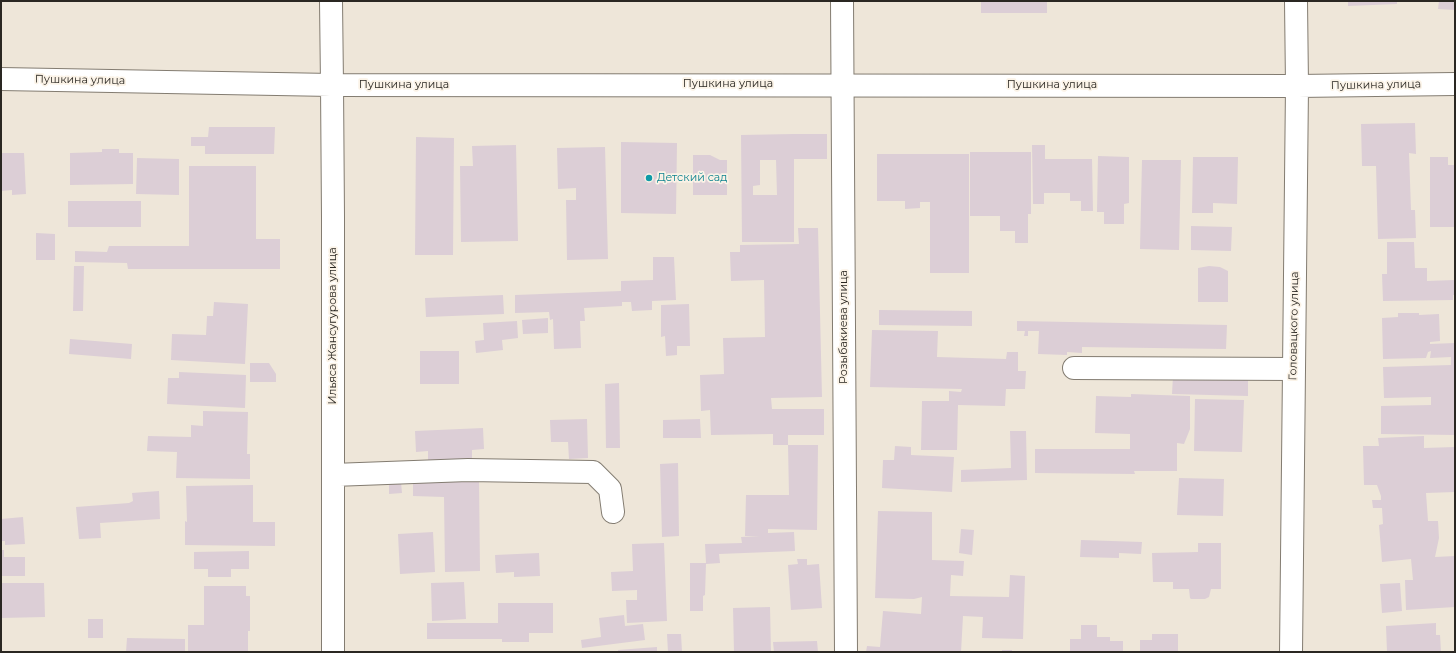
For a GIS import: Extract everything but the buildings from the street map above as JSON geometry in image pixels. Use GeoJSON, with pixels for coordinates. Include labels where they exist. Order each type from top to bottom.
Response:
{"type":"FeatureCollection","features":[{"type":"Feature","properties":{"kind":"main road","name":"Ильяса Жансугурова улица"},"geometry":{"type":"LineString","coordinates":[[331,1],[333,217],[333,652]]}},
{"type":"Feature","properties":{"kind":"main road","name":"Розыбакиева улица"},"geometry":{"type":"LineString","coordinates":[[842,1],[846,652]]}},
{"type":"Feature","properties":{"kind":"main road","name":"Головацкого улица"},"geometry":{"type":"LineString","coordinates":[[1291,652],[1297,86],[1296,1]]}},
{"type":"Feature","properties":{"kind":"main road","name":"Пушкина улица"},"geometry":{"type":"LineString","coordinates":[[1,79],[332,84],[1297,86],[1455,84]]}},
{"type":"Feature","properties":{"kind":"main road"},"geometry":{"type":"LineString","coordinates":[[1074,368],[1294,370]]}},
{"type":"Feature","properties":{"kind":"main road"},"geometry":{"type":"LineString","coordinates":[[333,475],[468,470],[593,472],[610,489],[613,512]]}},
{"type":"Feature","properties":{"kind":"place","name":"Детский сад"},"geometry":{"type":"Point","coordinates":[649,178]}}]}
